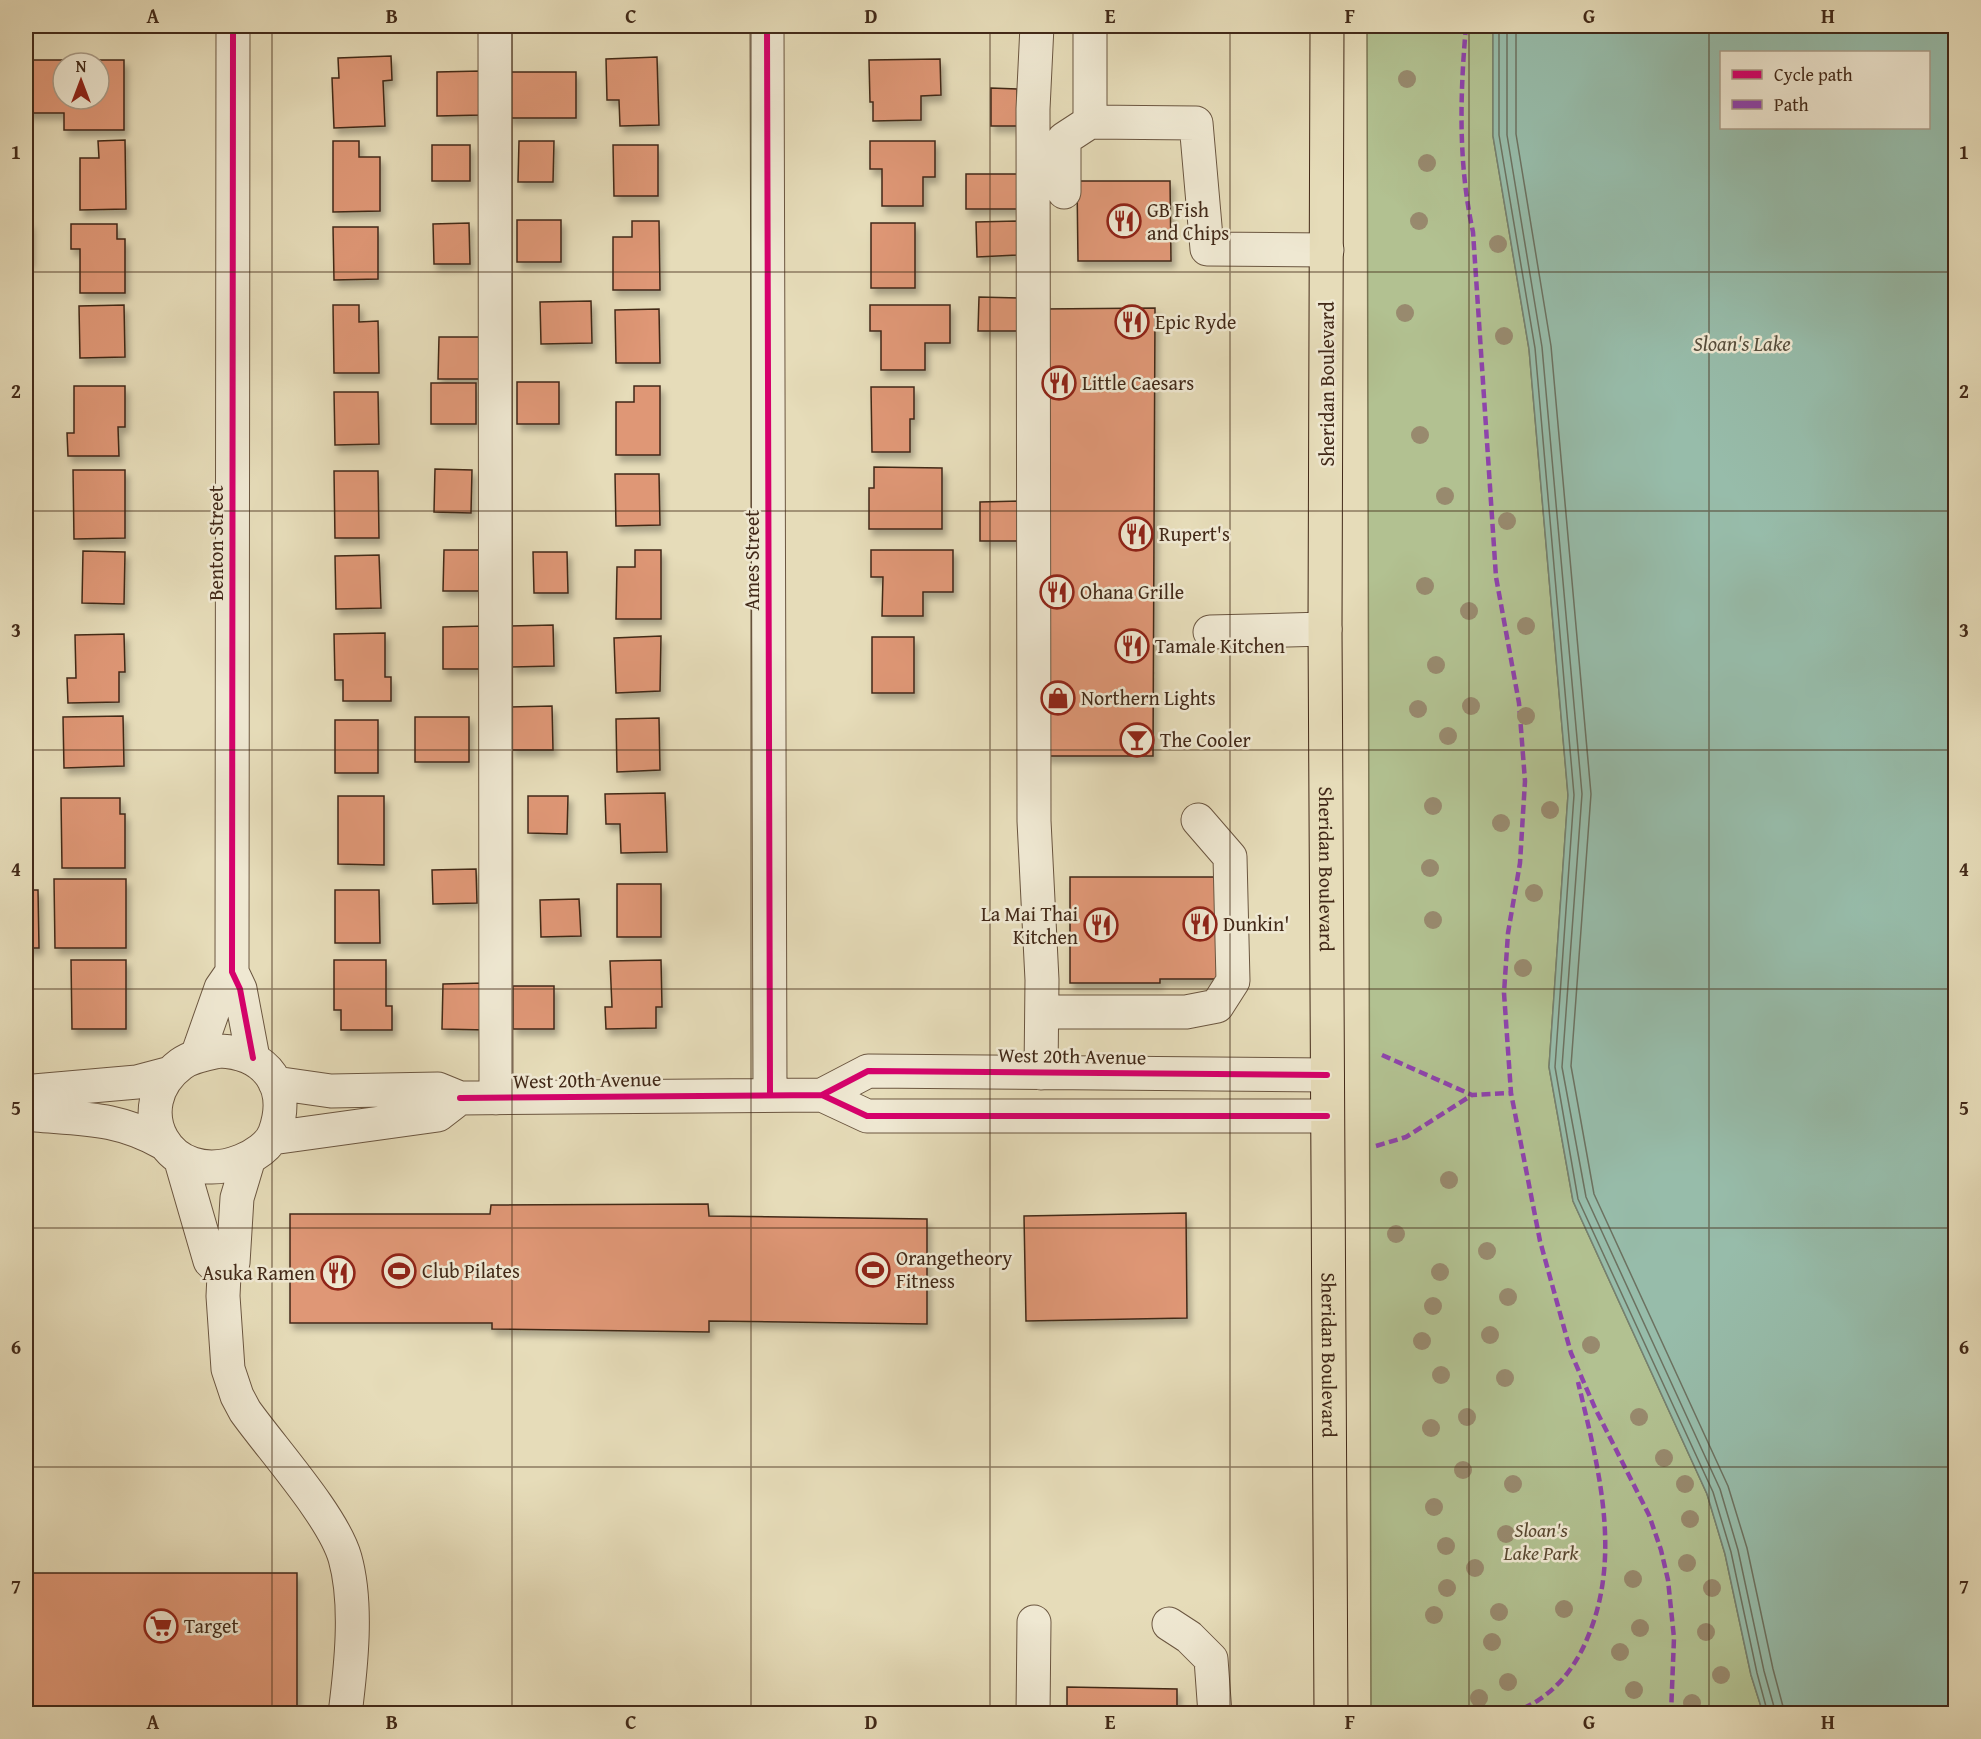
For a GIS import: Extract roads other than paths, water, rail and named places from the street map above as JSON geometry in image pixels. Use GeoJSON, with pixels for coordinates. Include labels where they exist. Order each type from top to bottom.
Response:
{"type":"FeatureCollection","features":[{"type":"Feature","properties":{"kind":"main road","name":"Sheridan Boulevard"},"geometry":{"type":"LineString","coordinates":[[1327,26],[1325,629],[1331,1713]]}},
{"type":"Feature","properties":{"kind":"street","name":"Benton Street"},"geometry":{"type":"LineString","coordinates":[[232,26],[232,972],[240,989],[253,1058]]}},
{"type":"Feature","properties":{"kind":"street"},"geometry":{"type":"LineString","coordinates":[[495,26],[496,1098]]}},
{"type":"Feature","properties":{"kind":"street","name":"Ames Street"},"geometry":{"type":"LineString","coordinates":[[767,26],[770,1095]]}},
{"type":"Feature","properties":{"kind":"street"},"geometry":{"type":"LineString","coordinates":[[1037,26],[1033,109],[1034,821],[1038,871],[1042,1012],[1041,1072]]}},
{"type":"Feature","properties":{"kind":"street"},"geometry":{"type":"LineString","coordinates":[[1090,26],[1090,122]]}},
{"type":"Feature","properties":{"kind":"street"},"geometry":{"type":"LineString","coordinates":[[1064,192],[1064,139],[1090,122],[1196,123],[1207,249],[1327,250]]}},
{"type":"Feature","properties":{"kind":"street"},"geometry":{"type":"LineString","coordinates":[[1210,632],[1325,629]]}},
{"type":"Feature","properties":{"kind":"street"},"geometry":{"type":"LineString","coordinates":[[1042,1012],[1186,1012],[1216,1006],[1233,981],[1230,857],[1198,820]]}},
{"type":"Feature","properties":{"kind":"street"},"geometry":{"type":"LineString","coordinates":[[224,1275],[210,1261],[172,1152],[158,1129],[156,1105],[161,1088],[184,1064],[220,988],[232,972]]}},
{"type":"Feature","properties":{"kind":"street"},"geometry":{"type":"LineString","coordinates":[[26,1095],[34,1090],[137,1082],[220,1051],[237,1052],[253,1058],[267,1069],[275,1083],[280,1098],[280,1118],[261,1148],[237,1198],[233,1263],[224,1275],[225,1341],[228,1369],[237,1396],[324,1519],[345,1557],[350,1582],[351,1609],[351,1661],[345,1713]]}},
{"type":"Feature","properties":{"kind":"street","name":"West 20th Avenue"},"geometry":{"type":"LineString","coordinates":[[822,1095],[868,1071],[1327,1075]]}},
{"type":"Feature","properties":{"kind":"street","name":"West 20th Avenue"},"geometry":{"type":"LineString","coordinates":[[275,1083],[331,1091],[438,1089],[460,1098],[822,1095],[867,1116],[1327,1116]]}},
{"type":"Feature","properties":{"kind":"street"},"geometry":{"type":"LineString","coordinates":[[26,1110],[36,1115],[107,1120],[139,1129],[197,1167],[214,1168],[261,1148],[438,1115],[460,1098]]}},
{"type":"Feature","properties":{"kind":"street"},"geometry":{"type":"LineString","coordinates":[[1033,1713],[1034,1622]]}},
{"type":"Feature","properties":{"kind":"street"},"geometry":{"type":"LineString","coordinates":[[1169,1624],[1189,1637],[1211,1659],[1215,1713]]}},
{"type":"Feature","properties":{"kind":"water","name":"Sloan's Lake"},"geometry":{"type":"Polygon","coordinates":[[[1493,26],[1955,26],[1955,1713],[1763,1713],[1751,1675],[1725,1554],[1707,1494],[1573,1201],[1549,1067],[1568,795],[1529,349],[1493,136],[1493,26]]]}},
{"type":"Feature","properties":{"kind":"place","name":"GB Fish and Chips"},"geometry":{"type":"Point","coordinates":[1124,221]}},
{"type":"Feature","properties":{"kind":"place","name":"Epic Ryde"},"geometry":{"type":"Point","coordinates":[1132,322]}},
{"type":"Feature","properties":{"kind":"place","name":"Little Caesars"},"geometry":{"type":"Point","coordinates":[1059,383]}},
{"type":"Feature","properties":{"kind":"place","name":"Rupert's"},"geometry":{"type":"Point","coordinates":[1136,534]}},
{"type":"Feature","properties":{"kind":"place","name":"Ohana Grille"},"geometry":{"type":"Point","coordinates":[1057,592]}},
{"type":"Feature","properties":{"kind":"place","name":"Tamale Kitchen"},"geometry":{"type":"Point","coordinates":[1132,646]}},
{"type":"Feature","properties":{"kind":"place","name":"Northern Lights"},"geometry":{"type":"Point","coordinates":[1058,698]}},
{"type":"Feature","properties":{"kind":"place","name":"The Cooler"},"geometry":{"type":"Point","coordinates":[1137,740]}},
{"type":"Feature","properties":{"kind":"place","name":"Dunkin'"},"geometry":{"type":"Point","coordinates":[1200,924]}},
{"type":"Feature","properties":{"kind":"place","name":"La Mai Thai Kitchen"},"geometry":{"type":"Point","coordinates":[1101,925]}},
{"type":"Feature","properties":{"kind":"place","name":"Orangetheory Fitness"},"geometry":{"type":"Point","coordinates":[873,1270]}},
{"type":"Feature","properties":{"kind":"place","name":"Club Pilates"},"geometry":{"type":"Point","coordinates":[399,1271]}},
{"type":"Feature","properties":{"kind":"place","name":"Asuka Ramen"},"geometry":{"type":"Point","coordinates":[338,1273]}},
{"type":"Feature","properties":{"kind":"place","name":"Target"},"geometry":{"type":"Point","coordinates":[161,1626]}},
{"type":"Feature","properties":{"kind":"park label","name":"Sloan's Lake Park"},"geometry":{"type":"Point","coordinates":[1541,1542]}}]}
